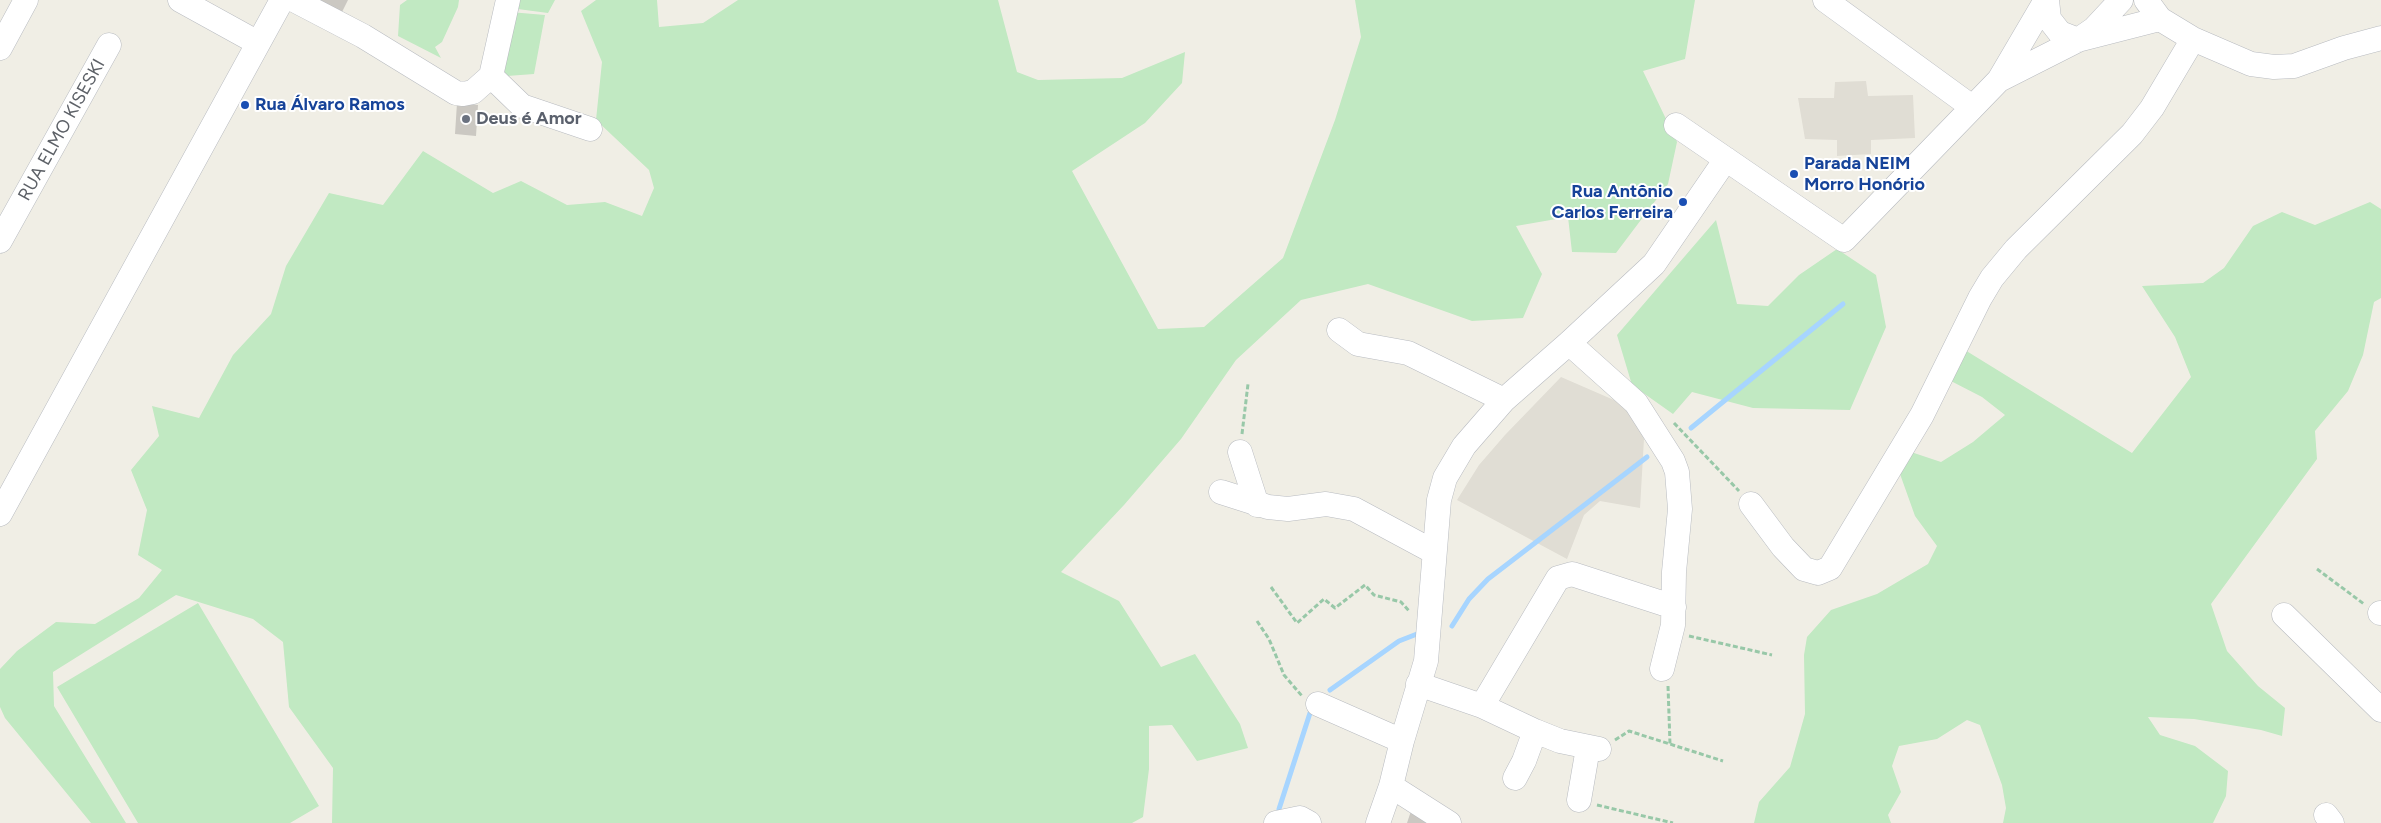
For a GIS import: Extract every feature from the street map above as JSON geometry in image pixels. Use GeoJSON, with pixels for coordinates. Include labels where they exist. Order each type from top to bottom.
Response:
{"type":"FeatureCollection","features":[{"type":"Feature","properties":{"kind":"street"},"geometry":{"type":"LineString","coordinates":[[0,48],[26,0]]}},
{"type":"Feature","properties":{"kind":"street"},"geometry":{"type":"LineString","coordinates":[[0,514],[282,0]]}},
{"type":"Feature","properties":{"kind":"street"},"geometry":{"type":"LineString","coordinates":[[294,0],[363,36],[456,93],[473,92],[491,76],[508,0]]}},
{"type":"Feature","properties":{"kind":"street"},"geometry":{"type":"LineString","coordinates":[[1826,0],[1972,107]]}},
{"type":"Feature","properties":{"kind":"street"},"geometry":{"type":"LineString","coordinates":[[2046,0],[2049,19],[2060,33],[2078,40],[2160,18]]}},
{"type":"Feature","properties":{"kind":"street"},"geometry":{"type":"LineString","coordinates":[[1676,125],[1844,240],[1999,80],[2046,0]]}},
{"type":"Feature","properties":{"kind":"street"},"geometry":{"type":"LineString","coordinates":[[1999,80],[2078,40],[2094,29],[2121,0]]}},
{"type":"Feature","properties":{"kind":"street"},"geometry":{"type":"LineString","coordinates":[[2146,0],[2160,18],[2194,39],[2251,64],[2274,67],[2294,66],[2344,48],[2381,38]]}},
{"type":"Feature","properties":{"kind":"street"},"geometry":{"type":"LineString","coordinates":[[184,1],[258,43]]}},
{"type":"Feature","properties":{"kind":"street"},"geometry":{"type":"LineString","coordinates":[[1751,504],[1783,547],[1804,570],[1818,573],[1830,568],[1922,415],[1980,298],[1992,278],[2016,249],[2132,134],[2152,108],[2194,39]]}},
{"type":"Feature","properties":{"kind":"street","name":"RUA ELMO KISESKI"},"geometry":{"type":"LineString","coordinates":[[0,241],[109,45]]}},
{"type":"Feature","properties":{"kind":"street"},"geometry":{"type":"LineString","coordinates":[[491,76],[522,106],[590,128]]}},
{"type":"Feature","properties":{"kind":"street"},"geometry":{"type":"LineString","coordinates":[[1378,823],[1392,786],[1402,742],[1426,661],[1439,500],[1445,478],[1464,446],[1504,400],[1654,264],[1726,159]]}},
{"type":"Feature","properties":{"kind":"street"},"geometry":{"type":"LineString","coordinates":[[1339,330],[1358,344],[1408,353],[1504,400]]}},
{"type":"Feature","properties":{"kind":"street"},"geometry":{"type":"LineString","coordinates":[[1569,343],[1636,403],[1673,461],[1679,486],[1680,508],[1674,572],[1674,608],[1671,632],[1662,669]]}},
{"type":"Feature","properties":{"kind":"street"},"geometry":{"type":"LineString","coordinates":[[1240,452],[1256,504]]}},
{"type":"Feature","properties":{"kind":"street"},"geometry":{"type":"LineString","coordinates":[[1221,492],[1256,504],[1288,509],[1326,504],[1354,509],[1434,552]]}},
{"type":"Feature","properties":{"kind":"street"},"geometry":{"type":"LineString","coordinates":[[1482,706],[1558,578],[1572,574],[1674,608]]}},
{"type":"Feature","properties":{"kind":"street"},"geometry":{"type":"LineString","coordinates":[[2284,615],[2381,710]]}},
{"type":"Feature","properties":{"kind":"street"},"geometry":{"type":"LineString","coordinates":[[1418,684],[1482,706],[1534,731],[1594,749],[1579,800]]}},
{"type":"Feature","properties":{"kind":"street"},"geometry":{"type":"LineString","coordinates":[[1318,704],[1402,742]]}},
{"type":"Feature","properties":{"kind":"street"},"geometry":{"type":"LineString","coordinates":[[1515,778],[1524,761],[1534,731]]}},
{"type":"Feature","properties":{"kind":"street"},"geometry":{"type":"LineString","coordinates":[[1392,786],[1449,823]]}},
{"type":"Feature","properties":{"kind":"street"},"geometry":{"type":"LineString","coordinates":[[1276,823],[1300,818],[1309,823]]}},
{"type":"Feature","properties":{"kind":"path"},"geometry":{"type":"LineString","coordinates":[[1240,452],[1248,384]]}},
{"type":"Feature","properties":{"kind":"path"},"geometry":{"type":"LineString","coordinates":[[1669,420],[1678,425],[1751,504]]}},
{"type":"Feature","properties":{"kind":"path"},"geometry":{"type":"LineString","coordinates":[[2317,569],[2360,601],[2380,613]]}},
{"type":"Feature","properties":{"kind":"path"},"geometry":{"type":"LineString","coordinates":[[1271,587],[1297,623],[1324,599],[1335,608],[1365,585],[1374,595],[1401,602],[1429,630]]}},
{"type":"Feature","properties":{"kind":"path"},"geometry":{"type":"LineString","coordinates":[[1257,621],[1269,639],[1284,675],[1305,699],[1318,704]]}},
{"type":"Feature","properties":{"kind":"path"},"geometry":{"type":"LineString","coordinates":[[1671,632],[1772,655]]}},
{"type":"Feature","properties":{"kind":"path"},"geometry":{"type":"LineString","coordinates":[[1662,669],[1669,688],[1670,744]]}},
{"type":"Feature","properties":{"kind":"path"},"geometry":{"type":"LineString","coordinates":[[1594,749],[1629,731],[1723,761]]}},
{"type":"Feature","properties":{"kind":"path"},"geometry":{"type":"LineString","coordinates":[[1579,800],[1674,823]]}},
{"type":"Feature","properties":{"kind":"shaded area"},"geometry":{"type":"Polygon","coordinates":[[[1866,81],[1868,96],[1913,95],[1915,138],[1871,140],[1871,154],[1837,156],[1837,140],[1805,139],[1798,98],[1834,98],[1835,82],[1866,81]]]}},
{"type":"Feature","properties":{"kind":"shaded area"},"geometry":{"type":"Polygon","coordinates":[[[1561,377],[1630,407],[1644,439],[1640,508],[1600,501],[1584,515],[1567,559],[1457,500],[1479,465],[1561,377]]]}},
{"type":"Feature","properties":{"kind":"green space"},"geometry":{"type":"Polygon","coordinates":[[[407,0],[459,0],[458,7],[442,42],[435,47],[441,58],[398,36],[400,5],[407,0]]]}},
{"type":"Feature","properties":{"kind":"green space"},"geometry":{"type":"Polygon","coordinates":[[[512,0],[555,0],[548,13],[510,8],[512,0]]]}},
{"type":"Feature","properties":{"kind":"green space"},"geometry":{"type":"Polygon","coordinates":[[[596,0],[657,0],[659,27],[703,23],[738,0],[998,0],[1017,72],[1038,80],[1122,78],[1185,52],[1182,83],[1145,123],[1072,171],[1158,329],[1204,327],[1283,258],[1335,120],[1361,37],[1355,0],[1695,0],[1685,59],[1643,71],[1677,142],[1668,184],[1616,253],[1572,252],[1568,217],[1516,226],[1542,274],[1523,318],[1472,321],[1368,284],[1301,300],[1236,360],[1181,439],[1124,505],[1061,572],[1119,601],[1161,667],[1195,654],[1240,724],[1248,748],[1197,761],[1172,725],[1149,726],[1149,769],[1143,817],[1132,823],[332,823],[333,768],[289,707],[283,642],[253,619],[176,595],[53,672],[54,706],[126,823],[91,823],[5,718],[0,707],[0,669],[17,651],[56,622],[95,624],[139,598],[162,570],[138,555],[147,510],[131,470],[159,436],[152,406],[199,418],[233,355],[271,314],[286,266],[329,193],[383,205],[423,151],[493,193],[521,181],[567,205],[605,202],[642,216],[654,188],[649,170],[596,120],[602,62],[581,11],[596,0]]]}},
{"type":"Feature","properties":{"kind":"green space"},"geometry":{"type":"Polygon","coordinates":[[[510,12],[545,15],[534,74],[507,76],[499,63],[510,12]]]}},
{"type":"Feature","properties":{"kind":"green space"},"geometry":{"type":"Polygon","coordinates":[[[2370,202],[2381,209],[2381,298],[2374,302],[2363,355],[2348,391],[2315,431],[2317,459],[2211,604],[2227,651],[2258,686],[2285,708],[2282,736],[2261,730],[2194,719],[2148,717],[2160,735],[2195,746],[2228,771],[2226,796],[2213,823],[2003,823],[2006,808],[2002,785],[1980,725],[1967,720],[1937,739],[1899,746],[1892,766],[1901,792],[1888,815],[1891,823],[1754,823],[1759,802],[1790,767],[1805,714],[1804,655],[1807,637],[1831,610],[1877,594],[1928,564],[1937,546],[1915,516],[1900,474],[1911,452],[1941,462],[1973,442],[2005,415],[1982,397],[1947,379],[1960,347],[2132,453],[2191,377],[2175,337],[2142,286],[2203,283],[2224,268],[2253,226],[2282,212],[2315,225],[2370,202]]]}},
{"type":"Feature","properties":{"kind":"green space"},"geometry":{"type":"Polygon","coordinates":[[[1716,220],[1737,304],[1768,306],[1799,275],[1837,249],[1876,275],[1886,327],[1850,410],[1753,408],[1692,392],[1673,414],[1632,385],[1617,335],[1716,220]]]}},
{"type":"Feature","properties":{"kind":"green space"},"geometry":{"type":"Polygon","coordinates":[[[198,603],[319,806],[290,823],[138,823],[57,687],[198,603]]]}},
{"type":"Feature","properties":{"kind":"building"},"geometry":{"type":"Polygon","coordinates":[[[308,0],[348,0],[338,20],[308,0]]]}},
{"type":"Feature","properties":{"kind":"building","name":"Deus é Amor"},"geometry":{"type":"Polygon","coordinates":[[[457,103],[478,105],[476,136],[455,134],[457,103]]]}},
{"type":"Feature","properties":{"kind":"building"},"geometry":{"type":"Polygon","coordinates":[[[1411,811],[1437,823],[1407,823],[1411,811]]]}},
{"type":"Feature","properties":{"kind":"waterway"},"geometry":{"type":"LineString","coordinates":[[1691,428],[1843,304]]}},
{"type":"Feature","properties":{"kind":"waterway"},"geometry":{"type":"LineString","coordinates":[[1452,626],[1469,599],[1488,579],[1647,457]]}},
{"type":"Feature","properties":{"kind":"waterway"},"geometry":{"type":"LineString","coordinates":[[1330,690],[1399,641],[1417,634]]}},
{"type":"Feature","properties":{"kind":"waterway"},"geometry":{"type":"LineString","coordinates":[[1279,809],[1310,713]]}},
{"type":"Feature","properties":{"kind":"place","name":"Rua Álvaro Ramos"},"geometry":{"type":"Point","coordinates":[245,105]}},
{"type":"Feature","properties":{"kind":"place","name":"Deus é Amor"},"geometry":{"type":"Point","coordinates":[466,119]}},
{"type":"Feature","properties":{"kind":"place","name":"Parada NEIM Morro Honório"},"geometry":{"type":"Point","coordinates":[1794,174]}},
{"type":"Feature","properties":{"kind":"place","name":"Rua Antônio Carlos Ferreira"},"geometry":{"type":"Point","coordinates":[1683,202]}}]}
